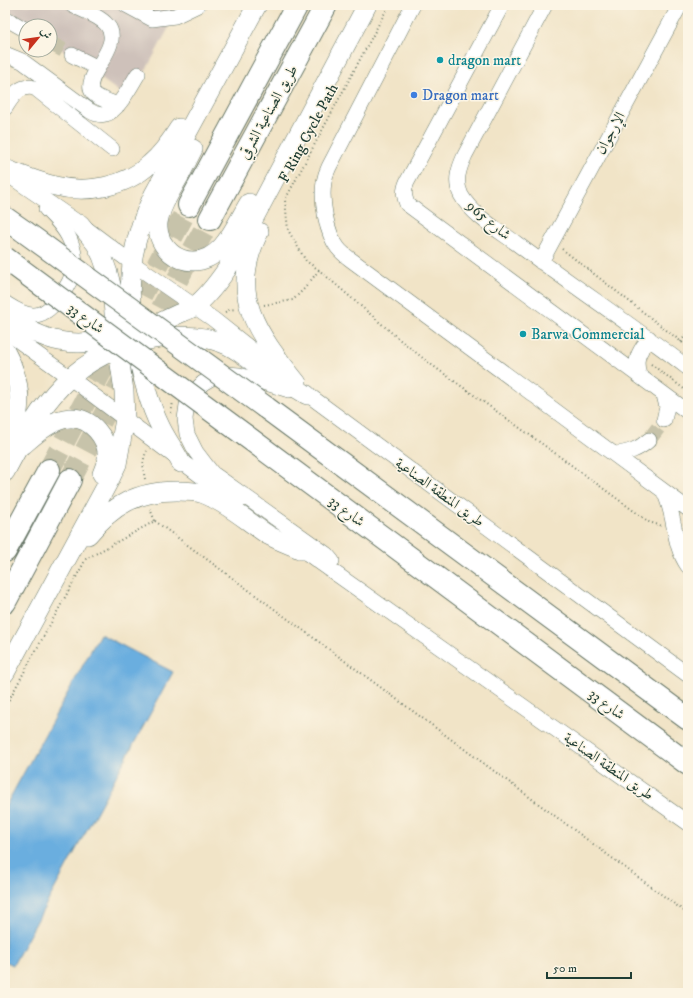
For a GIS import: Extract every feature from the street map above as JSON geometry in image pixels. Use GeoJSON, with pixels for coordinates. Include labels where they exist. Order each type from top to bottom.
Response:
{"type":"FeatureCollection","features":[{"type":"Feature","properties":{"kind":"highway","name":"طريق الصناعية الشرقي"},"geometry":{"type":"LineString","coordinates":[[189,206],[297,5]]}},
{"type":"Feature","properties":{"kind":"highway","name":"طريق الصناعية الشرقي"},"geometry":{"type":"LineString","coordinates":[[210,219],[326,5]]}},
{"type":"Feature","properties":{"kind":"highway"},"geometry":{"type":"LineString","coordinates":[[5,218],[265,407],[688,719]]}},
{"type":"Feature","properties":{"kind":"highway","name":"شارع 33"},"geometry":{"type":"LineString","coordinates":[[5,258],[688,764]]}},
{"type":"Feature","properties":{"kind":"highway"},"geometry":{"type":"LineString","coordinates":[[5,551],[49,470]]}},
{"type":"Feature","properties":{"kind":"highway"},"geometry":{"type":"LineString","coordinates":[[5,602],[70,480]]}},
{"type":"Feature","properties":{"kind":"main road"},"geometry":{"type":"LineString","coordinates":[[5,673],[68,559],[80,532],[103,493],[116,464],[125,420],[124,391],[126,340],[132,262],[135,243],[146,210],[257,5]]}},
{"type":"Feature","properties":{"kind":"main road"},"geometry":{"type":"LineString","coordinates":[[5,471],[32,422],[45,403],[69,377],[126,340],[194,306],[204,298],[227,269],[367,5]]}},
{"type":"Feature","properties":{"kind":"main road"},"geometry":{"type":"LineString","coordinates":[[230,55],[193,148],[166,200],[158,222],[159,234],[162,241],[173,255],[186,261],[196,261],[205,259],[220,249],[273,161],[313,106]]}},
{"type":"Feature","properties":{"kind":"main road"},"geometry":{"type":"LineString","coordinates":[[5,169],[35,180],[68,188],[99,188],[125,180],[138,173],[160,154],[230,55]]}},
{"type":"Feature","properties":{"kind":"main road"},"geometry":{"type":"LineString","coordinates":[[307,395],[276,357],[260,334],[249,307],[246,267],[257,236],[289,172],[313,106]]}},
{"type":"Feature","properties":{"kind":"main road"},"geometry":{"type":"LineString","coordinates":[[80,224],[96,244],[102,256],[126,340],[161,428],[181,463]]}},
{"type":"Feature","properties":{"kind":"main road"},"geometry":{"type":"LineString","coordinates":[[5,314],[20,325],[40,335],[60,341],[82,343],[189,336],[203,337],[223,343],[307,395]]}},
{"type":"Feature","properties":{"kind":"main road"},"geometry":{"type":"LineString","coordinates":[[5,351],[17,379],[20,395],[19,413],[5,471]]}},
{"type":"Feature","properties":{"kind":"main road"},"geometry":{"type":"LineString","coordinates":[[5,652],[101,477],[107,460],[104,443],[100,433],[91,424],[81,419],[70,418],[59,420],[48,426],[16,451]]}},
{"type":"Feature","properties":{"kind":"main road"},"geometry":{"type":"LineString","coordinates":[[68,559],[97,523],[114,509],[132,499],[147,494],[165,491],[184,491],[204,494],[270,536],[302,550]]}},
{"type":"Feature","properties":{"kind":"street"},"geometry":{"type":"LineString","coordinates":[[72,5],[105,22],[110,30],[112,40],[90,85],[92,92],[97,96],[118,105]]}},
{"type":"Feature","properties":{"kind":"street"},"geometry":{"type":"LineString","coordinates":[[126,5],[152,19],[175,16],[198,5]]}},
{"type":"Feature","properties":{"kind":"street"},"geometry":{"type":"LineString","coordinates":[[413,5],[329,166],[324,181],[323,194],[325,210],[332,238],[338,248],[350,259],[688,509]]}},
{"type":"Feature","properties":{"kind":"street"},"geometry":{"type":"LineString","coordinates":[[502,5],[404,188],[404,196],[407,204],[414,211],[687,411]]}},
{"type":"Feature","properties":{"kind":"street","name":"شارع 965"},"geometry":{"type":"LineString","coordinates":[[544,5],[465,154],[458,174],[457,184],[467,205],[541,262],[649,338],[688,368]]}},
{"type":"Feature","properties":{"kind":"street","name":"الإرجوان"},"geometry":{"type":"LineString","coordinates":[[541,262],[682,10]]}},
{"type":"Feature","properties":{"kind":"street"},"geometry":{"type":"LineString","coordinates":[[5,18],[18,25]]}},
{"type":"Feature","properties":{"kind":"street"},"geometry":{"type":"LineString","coordinates":[[5,54],[22,61],[90,112],[98,115],[113,111],[138,74]]}},
{"type":"Feature","properties":{"kind":"street"},"geometry":{"type":"LineString","coordinates":[[72,54],[98,68]]}},
{"type":"Feature","properties":{"kind":"street"},"geometry":{"type":"LineString","coordinates":[[5,108],[20,88],[35,88],[112,149]]}},
{"type":"Feature","properties":{"kind":"street"},"geometry":{"type":"LineString","coordinates":[[5,173],[80,224],[194,306]]}},
{"type":"Feature","properties":{"kind":"street"},"geometry":{"type":"LineString","coordinates":[[5,303],[26,313],[33,315],[40,314],[50,308],[62,296],[74,267],[72,246],[65,230],[28,189]]}},
{"type":"Feature","properties":{"kind":"street","name":"طريق المنطقة الصناعية"},"geometry":{"type":"LineString","coordinates":[[194,306],[258,354],[307,395],[688,675]]}},
{"type":"Feature","properties":{"kind":"street"},"geometry":{"type":"LineString","coordinates":[[5,331],[69,377],[181,463],[302,550],[354,585]]}},
{"type":"Feature","properties":{"kind":"street"},"geometry":{"type":"LineString","coordinates":[[639,375],[636,367],[638,355],[649,338]]}},
{"type":"Feature","properties":{"kind":"street"},"geometry":{"type":"LineString","coordinates":[[307,395],[239,375],[227,374],[215,376],[203,383],[194,392],[187,405],[185,419],[187,434],[196,452],[212,473],[326,554],[354,585]]}},
{"type":"Feature","properties":{"kind":"street"},"geometry":{"type":"LineString","coordinates":[[664,394],[667,407],[664,420],[674,414],[687,411]]}},
{"type":"Feature","properties":{"kind":"street"},"geometry":{"type":"LineString","coordinates":[[614,454],[633,451],[642,447],[649,440],[644,449],[642,458],[644,476]]}},
{"type":"Feature","properties":{"kind":"street"},"geometry":{"type":"LineString","coordinates":[[664,491],[669,501],[680,553],[688,566]]}},
{"type":"Feature","properties":{"kind":"street","name":"طريق المنطقة الصناعية"},"geometry":{"type":"LineString","coordinates":[[354,585],[688,823]]}},
{"type":"Feature","properties":{"kind":"path","name":"F Ring Cycle Path"},"geometry":{"type":"LineString","coordinates":[[319,270],[306,261],[288,230],[285,200],[348,80],[390,5]]}},
{"type":"Feature","properties":{"kind":"path"},"geometry":{"type":"LineString","coordinates":[[552,240],[688,347]]}},
{"type":"Feature","properties":{"kind":"path"},"geometry":{"type":"LineString","coordinates":[[681,342],[688,330]]}},
{"type":"Feature","properties":{"kind":"path"},"geometry":{"type":"LineString","coordinates":[[638,355],[688,392]]}},
{"type":"Feature","properties":{"kind":"path"},"geometry":{"type":"LineString","coordinates":[[155,522],[688,914]]}},
{"type":"Feature","properties":{"kind":"shaded area"},"geometry":{"type":"Polygon","coordinates":[[[5,5],[181,5],[130,100],[58,47],[58,18],[19,18],[5,8],[5,5]]]}},
{"type":"Feature","properties":{"kind":"water"},"geometry":{"type":"Polygon","coordinates":[[[100,634],[173,672],[13,965],[5,961],[5,807],[100,634]]]}},
{"type":"Feature","properties":{"kind":"tunnel"},"geometry":{"type":"LineString","coordinates":[[58,47],[72,55]]}},
{"type":"Feature","properties":{"kind":"tunnel"},"geometry":{"type":"LineString","coordinates":[[49,470],[189,205]]}},
{"type":"Feature","properties":{"kind":"tunnel"},"geometry":{"type":"LineString","coordinates":[[146,338],[210,219]]}},
{"type":"Feature","properties":{"kind":"tunnel"},"geometry":{"type":"LineString","coordinates":[[70,480],[128,370]]}},
{"type":"Feature","properties":{"kind":"tunnel"},"geometry":{"type":"LineString","coordinates":[[649,440],[664,420]]}},
{"type":"Feature","properties":{"kind":"place","name":"dragon mart"},"geometry":{"type":"Point","coordinates":[440,60]}},
{"type":"Feature","properties":{"kind":"place","name":"Dragon mart"},"geometry":{"type":"Point","coordinates":[414,95]}},
{"type":"Feature","properties":{"kind":"place","name":"Barwa Commercial"},"geometry":{"type":"Point","coordinates":[523,334]}}]}
